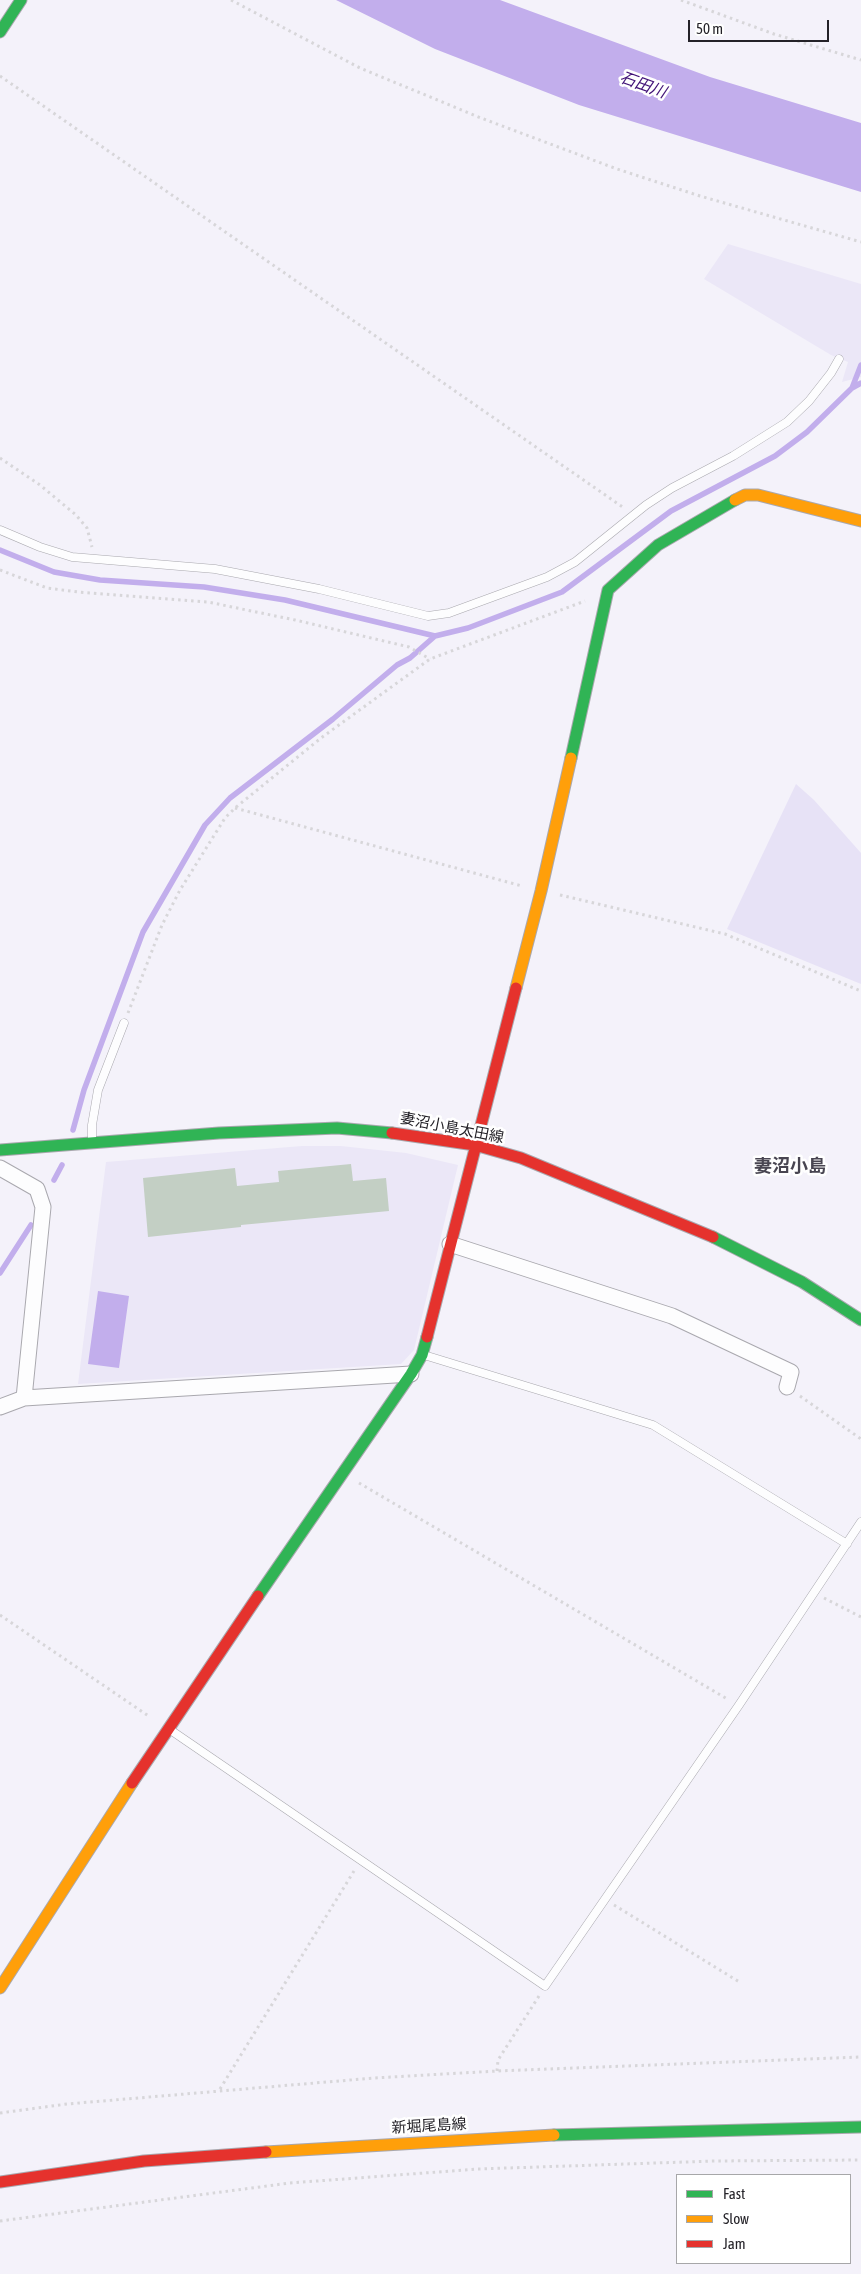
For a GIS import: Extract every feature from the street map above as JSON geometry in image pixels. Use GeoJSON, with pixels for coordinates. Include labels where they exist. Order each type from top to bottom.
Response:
{"type":"FeatureCollection","features":[{"type":"Feature","properties":{"kind":"street"},"geometry":{"type":"LineString","coordinates":[[0,32],[21,0]]}},
{"type":"Feature","properties":{"kind":"street"},"geometry":{"type":"LineString","coordinates":[[0,1988],[168,1728],[412,1374],[422,1355],[541,891],[608,590],[658,545],[745,495],[758,494],[861,521]]}},
{"type":"Feature","properties":{"kind":"street","name":"妻沼小島太田線"},"geometry":{"type":"LineString","coordinates":[[0,1150],[270,1130],[337,1128],[388,1132],[475,1145],[539,1165],[701,1231],[802,1282],[861,1320]]}},
{"type":"Feature","properties":{"kind":"street"},"geometry":{"type":"LineString","coordinates":[[0,1168],[38,1189],[43,1207],[24,1398]]}},
{"type":"Feature","properties":{"kind":"street"},"geometry":{"type":"LineString","coordinates":[[450,1244],[672,1316],[791,1372],[787,1387]]}},
{"type":"Feature","properties":{"kind":"street"},"geometry":{"type":"LineString","coordinates":[[0,1407],[24,1398],[412,1374]]}},
{"type":"Feature","properties":{"kind":"street","name":"新堀尾島線"},"geometry":{"type":"LineString","coordinates":[[0,2182],[144,2160],[342,2146],[530,2136],[861,2127]]}},
{"type":"Feature","properties":{"kind":"lane"},"geometry":{"type":"LineString","coordinates":[[0,530],[40,547],[64,554],[94,559],[215,568],[319,589],[428,616],[449,614],[547,577],[575,562],[634,515],[672,488],[733,456],[786,422],[809,401],[832,373],[839,359]]}},
{"type":"Feature","properties":{"kind":"lane"},"geometry":{"type":"LineString","coordinates":[[92,1143],[92,1125],[98,1090],[124,1023]]}},
{"type":"Feature","properties":{"kind":"lane"},"geometry":{"type":"LineString","coordinates":[[422,1355],[653,1425],[847,1544]]}},
{"type":"Feature","properties":{"kind":"lane"},"geometry":{"type":"LineString","coordinates":[[168,1728],[545,1986],[739,1705],[861,1522]]}},
{"type":"Feature","properties":{"kind":"path"},"geometry":{"type":"LineString","coordinates":[[231,0],[360,68],[481,118],[617,169],[700,196],[861,242]]}},
{"type":"Feature","properties":{"kind":"path"},"geometry":{"type":"LineString","coordinates":[[681,0],[774,34],[861,60]]}},
{"type":"Feature","properties":{"kind":"path"},"geometry":{"type":"LineString","coordinates":[[0,76],[634,515]]}},
{"type":"Feature","properties":{"kind":"path"},"geometry":{"type":"LineString","coordinates":[[0,458],[40,485],[76,515],[87,528],[94,559]]}},
{"type":"Feature","properties":{"kind":"path"},"geometry":{"type":"LineString","coordinates":[[0,570],[47,588],[208,602],[295,620],[409,647],[430,659]]}},
{"type":"Feature","properties":{"kind":"path"},"geometry":{"type":"LineString","coordinates":[[124,1023],[162,925],[180,890],[225,818],[321,738],[430,659],[589,600],[608,590]]}},
{"type":"Feature","properties":{"kind":"path"},"geometry":{"type":"LineString","coordinates":[[787,1387],[861,1439]]}},
{"type":"Feature","properties":{"kind":"path"},"geometry":{"type":"LineString","coordinates":[[344,1473],[376,1495],[739,1705]]}},
{"type":"Feature","properties":{"kind":"path"},"geometry":{"type":"LineString","coordinates":[[814,1592],[861,1617]]}},
{"type":"Feature","properties":{"kind":"path"},"geometry":{"type":"LineString","coordinates":[[0,1615],[168,1728]]}},
{"type":"Feature","properties":{"kind":"path"},"geometry":{"type":"LineString","coordinates":[[219,2090],[360,1860]]}},
{"type":"Feature","properties":{"kind":"path"},"geometry":{"type":"LineString","coordinates":[[605,1899],[742,1983]]}},
{"type":"Feature","properties":{"kind":"path"},"geometry":{"type":"LineString","coordinates":[[497,2071],[498,2060],[545,1986]]}},
{"type":"Feature","properties":{"kind":"path"},"geometry":{"type":"LineString","coordinates":[[0,2113],[67,2104],[219,2090],[497,2071],[861,2057]]}},
{"type":"Feature","properties":{"kind":"path"},"geometry":{"type":"LineString","coordinates":[[0,2221],[290,2183],[468,2170],[705,2161],[861,2160]]}},
{"type":"Feature","properties":{"kind":"shaded area"},"geometry":{"type":"Polygon","coordinates":[[[728,244],[861,284],[861,377],[842,382],[848,362],[831,355],[704,279],[728,244]]]}},
{"type":"Feature","properties":{"kind":"shaded area"},"geometry":{"type":"Polygon","coordinates":[[[796,784],[814,800],[861,853],[861,984],[727,929],[796,784]]]}},
{"type":"Feature","properties":{"kind":"shaded area"},"geometry":{"type":"Polygon","coordinates":[[[302,1146],[341,1146],[406,1153],[458,1165],[414,1350],[401,1364],[78,1384],[106,1162],[302,1146]]]}},
{"type":"Feature","properties":{"kind":"water","name":"石田川"},"geometry":{"type":"Polygon","coordinates":[[[336,0],[500,0],[710,77],[861,123],[861,192],[579,105],[435,49],[336,0]]]}},
{"type":"Feature","properties":{"kind":"water"},"geometry":{"type":"Polygon","coordinates":[[[98,1291],[129,1296],[119,1368],[88,1364],[98,1291]]]}},
{"type":"Feature","properties":{"kind":"building"},"geometry":{"type":"Polygon","coordinates":[[[351,1164],[353,1181],[386,1178],[389,1211],[241,1225],[241,1227],[148,1237],[143,1178],[235,1168],[237,1186],[279,1182],[278,1171],[351,1164]]]}},
{"type":"Feature","properties":{"kind":"waterway"},"geometry":{"type":"LineString","coordinates":[[852,388],[861,365]]}},
{"type":"Feature","properties":{"kind":"waterway"},"geometry":{"type":"LineString","coordinates":[[0,550],[54,572],[100,580],[204,587],[285,600],[435,636],[468,628],[562,592],[671,511],[775,456],[807,432],[852,388],[861,383]]}},
{"type":"Feature","properties":{"kind":"waterway"},"geometry":{"type":"LineString","coordinates":[[73,1130],[84,1090],[143,932],[205,825],[230,798],[333,719],[435,636]]}},
{"type":"Feature","properties":{"kind":"waterway"},"geometry":{"type":"LineString","coordinates":[[54,1180],[62,1165]]}},
{"type":"Feature","properties":{"kind":"waterway"},"geometry":{"type":"LineString","coordinates":[[0,1273],[31,1225]]}},
{"type":"Feature","properties":{"kind":"traffic: fast"},"geometry":{"type":"LineString","coordinates":[[0,32],[21,0]]}},
{"type":"Feature","properties":{"kind":"traffic: fast"},"geometry":{"type":"LineString","coordinates":[[571,758],[608,590],[658,545],[735,500]]}},
{"type":"Feature","properties":{"kind":"traffic: fast"},"geometry":{"type":"LineString","coordinates":[[0,1150],[219,1133],[337,1128],[392,1133]]}},
{"type":"Feature","properties":{"kind":"traffic: fast"},"geometry":{"type":"LineString","coordinates":[[713,1237],[802,1282],[861,1320]]}},
{"type":"Feature","properties":{"kind":"traffic: fast"},"geometry":{"type":"LineString","coordinates":[[258,1596],[411,1374],[422,1355],[427,1337]]}},
{"type":"Feature","properties":{"kind":"traffic: fast"},"geometry":{"type":"LineString","coordinates":[[554,2135],[861,2127]]}},
{"type":"Feature","properties":{"kind":"traffic: slow"},"geometry":{"type":"LineString","coordinates":[[735,500],[745,495],[758,495],[861,521]]}},
{"type":"Feature","properties":{"kind":"traffic: slow"},"geometry":{"type":"LineString","coordinates":[[516,988],[541,891],[571,758]]}},
{"type":"Feature","properties":{"kind":"traffic: slow"},"geometry":{"type":"LineString","coordinates":[[0,1988],[132,1783]]}},
{"type":"Feature","properties":{"kind":"traffic: slow"},"geometry":{"type":"LineString","coordinates":[[266,2152],[554,2135]]}},
{"type":"Feature","properties":{"kind":"traffic: jam"},"geometry":{"type":"LineString","coordinates":[[427,1337],[516,988]]}},
{"type":"Feature","properties":{"kind":"traffic: jam"},"geometry":{"type":"LineString","coordinates":[[392,1133],[475,1145],[521,1158],[713,1237]]}},
{"type":"Feature","properties":{"kind":"traffic: jam"},"geometry":{"type":"LineString","coordinates":[[132,1783],[258,1596]]}},
{"type":"Feature","properties":{"kind":"traffic: jam"},"geometry":{"type":"LineString","coordinates":[[0,2182],[144,2161],[266,2152]]}},
{"type":"Feature","properties":{"kind":"district","name":"妻沼小島"},"geometry":{"type":"Point","coordinates":[790,1166]}}]}
